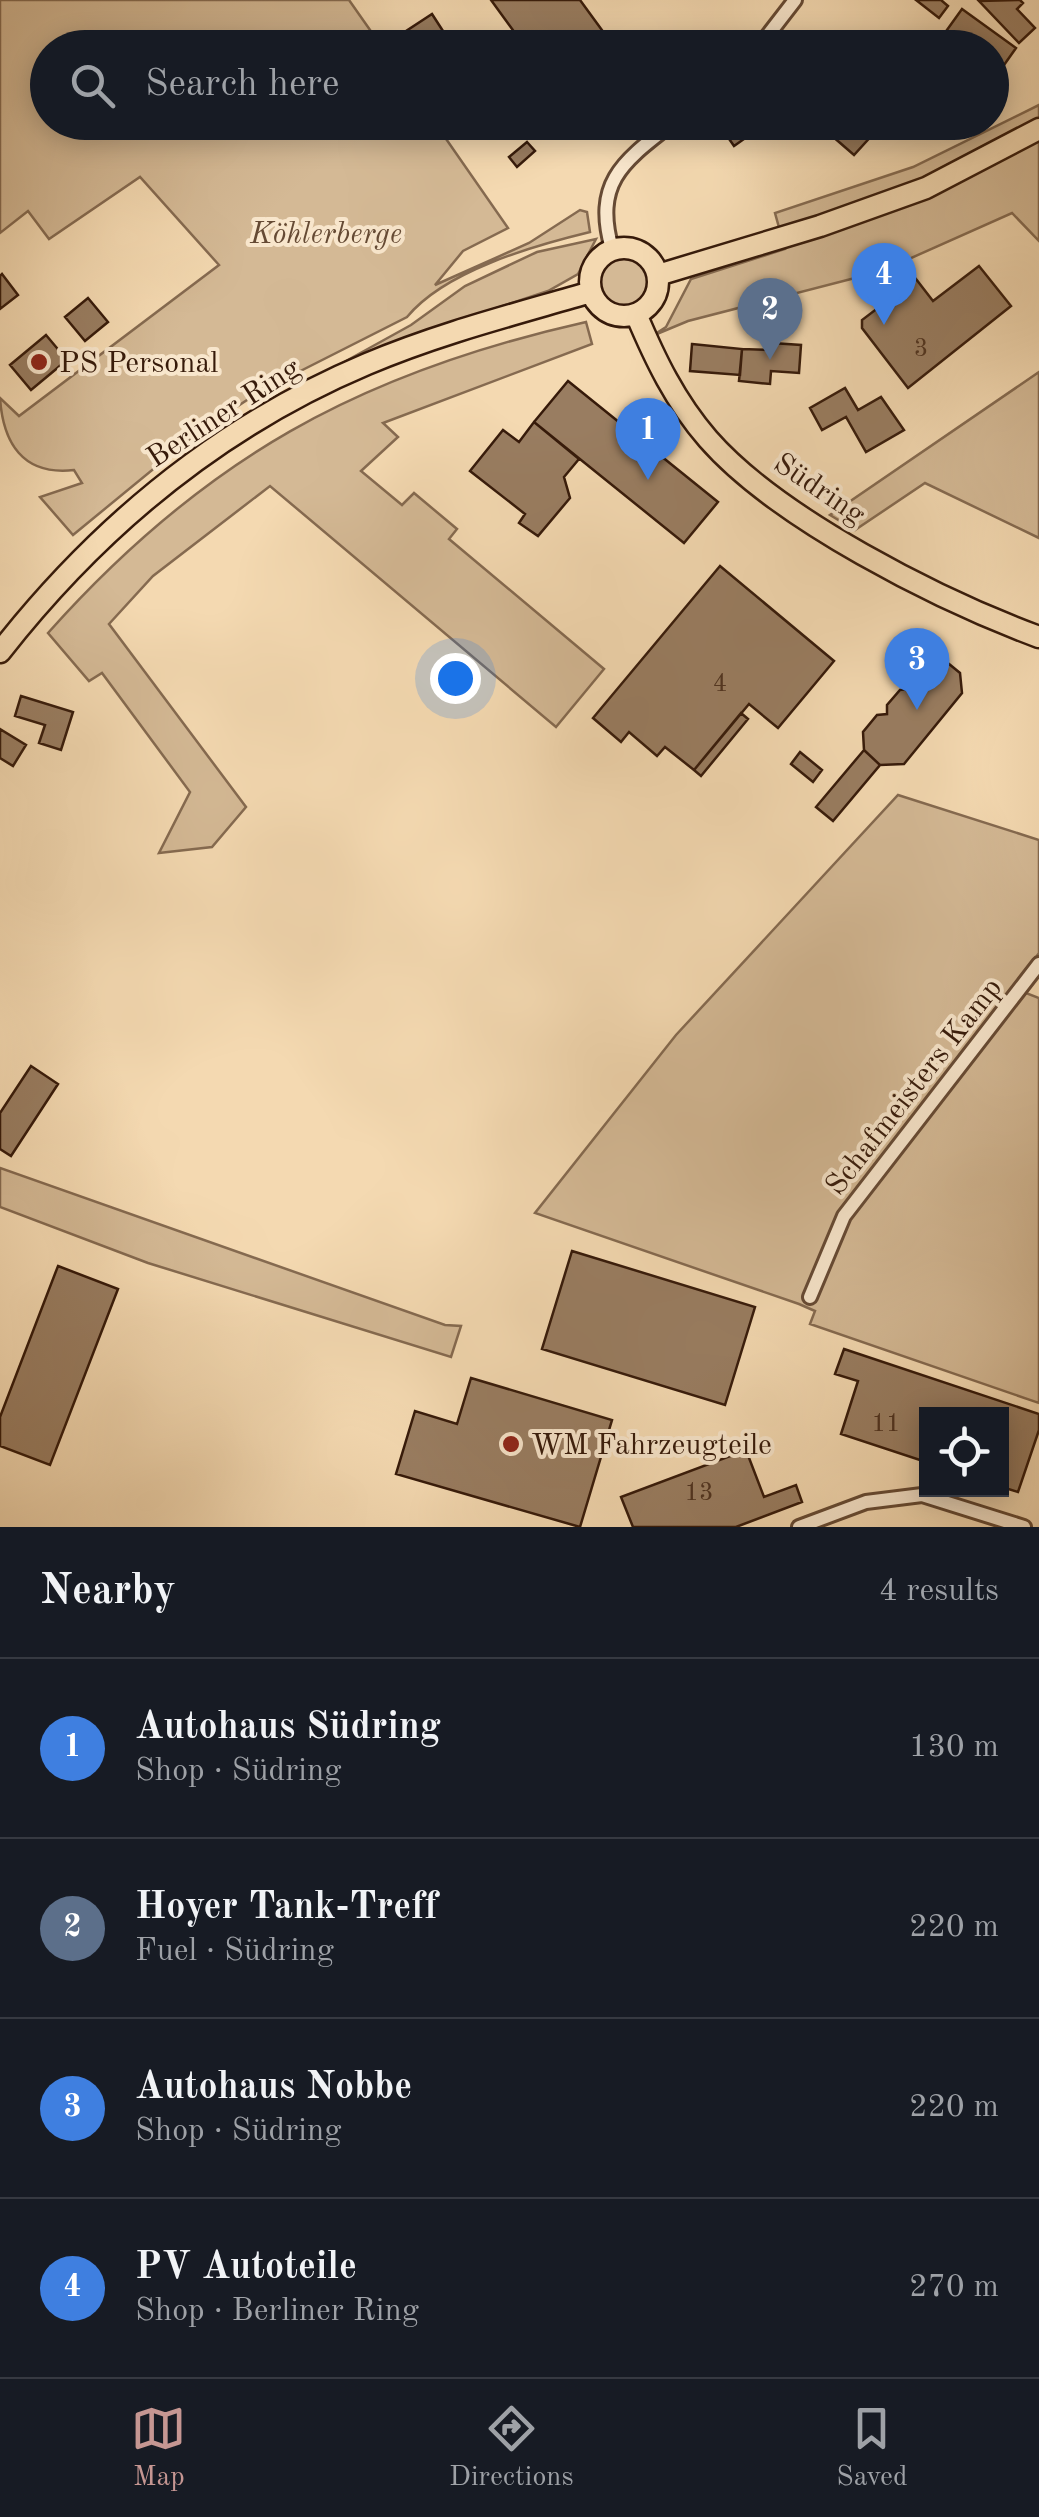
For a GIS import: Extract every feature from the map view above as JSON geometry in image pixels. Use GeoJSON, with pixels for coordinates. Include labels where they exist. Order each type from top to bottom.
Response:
{"type":"FeatureCollection","features":[{"type":"Feature","properties":{"kind":"main road"},"geometry":{"type":"LineString","coordinates":[[658,274],[820,226],[926,188],[1039,129]]}},
{"type":"Feature","properties":{"kind":"main road"},"geometry":{"type":"LineString","coordinates":[[612,249],[641,252],[658,274],[654,298],[636,314],[609,312],[592,292],[594,266],[612,249]]}},
{"type":"Feature","properties":{"kind":"main road","name":"Berliner Ring"},"geometry":{"type":"LineString","coordinates":[[0,652],[70,569],[136,506],[259,417],[330,380],[406,348],[592,292]]}},
{"type":"Feature","properties":{"kind":"main road","name":"Südring"},"geometry":{"type":"LineString","coordinates":[[636,314],[678,399],[710,442],[750,478],[889,568],[1039,637]]}},
{"type":"Feature","properties":{"kind":"street"},"geometry":{"type":"LineString","coordinates":[[772,30],[794,0]]}},
{"type":"Feature","properties":{"kind":"street"},"geometry":{"type":"LineString","coordinates":[[612,249],[606,222],[611,183],[634,154],[652,140]]}},
{"type":"Feature","properties":{"kind":"street","name":"Schafmeisters Kamp"},"geometry":{"type":"LineString","coordinates":[[810,1297],[844,1216],[1039,964]]}},
{"type":"Feature","properties":{"kind":"street"},"geometry":{"type":"LineString","coordinates":[[798,1527],[866,1502],[922,1495],[1024,1527]]}},
{"type":"Feature","properties":{"kind":"green space","name":"Köhlerberge"},"geometry":{"type":"Polygon","coordinates":[[[0,0],[349,0],[370,30],[30,30],[30,140],[447,140],[508,228],[463,251],[435,285],[529,243],[580,210],[587,212],[590,232],[517,253],[466,274],[443,286],[407,317],[259,392],[196,434],[73,535],[40,497],[82,483],[74,470],[41,467],[19,453],[6,429],[0,398],[19,416],[219,265],[140,177],[49,239],[28,211],[0,233],[0,0]]]}},
{"type":"Feature","properties":{"kind":"green space"},"geometry":{"type":"Polygon","coordinates":[[[1039,105],[1039,241],[1012,213],[882,271],[688,321],[652,336],[666,327],[691,279],[785,249],[775,213],[913,167],[968,140],[1009,140],[1009,120],[1039,105]]]}},
{"type":"Feature","properties":{"kind":"green space"},"geometry":{"type":"Polygon","coordinates":[[[596,239],[578,274],[548,291],[418,334],[317,377],[411,325],[465,286],[537,252],[596,239]]]}},
{"type":"Feature","properties":{"kind":"green space"},"geometry":{"type":"Polygon","coordinates":[[[625,256],[643,264],[651,282],[643,300],[625,308],[607,300],[599,282],[607,264],[625,256]]]}},
{"type":"Feature","properties":{"kind":"green space"},"geometry":{"type":"Polygon","coordinates":[[[586,322],[592,344],[383,423],[398,437],[361,471],[402,505],[414,493],[457,529],[449,539],[604,669],[556,727],[270,486],[153,576],[109,624],[246,807],[212,847],[159,853],[190,792],[102,673],[89,681],[48,633],[106,572],[166,518],[226,472],[290,431],[357,397],[428,368],[586,322]]]}},
{"type":"Feature","properties":{"kind":"green space"},"geometry":{"type":"Polygon","coordinates":[[[1039,372],[1039,538],[925,483],[855,530],[830,515],[1039,372]]]}},
{"type":"Feature","properties":{"kind":"green space"},"geometry":{"type":"Polygon","coordinates":[[[898,795],[1039,840],[1039,953],[1013,988],[1039,998],[1039,1403],[810,1324],[815,1311],[799,1304],[535,1213],[676,1035],[898,795]]]}},
{"type":"Feature","properties":{"kind":"green space"},"geometry":{"type":"Polygon","coordinates":[[[0,1168],[445,1325],[461,1326],[451,1357],[148,1263],[0,1207],[0,1168]]]}},
{"type":"Feature","properties":{"kind":"building"},"geometry":{"type":"Polygon","coordinates":[[[491,0],[580,0],[602,30],[513,30],[491,0]]]}},
{"type":"Feature","properties":{"kind":"building"},"geometry":{"type":"Polygon","coordinates":[[[916,0],[941,0],[948,6],[939,18],[916,0]]]}},
{"type":"Feature","properties":{"kind":"building"},"geometry":{"type":"Polygon","coordinates":[[[1020,0],[1023,3],[1017,9],[1035,28],[1019,43],[979,1],[1020,0]]]}},
{"type":"Feature","properties":{"kind":"building"},"geometry":{"type":"Polygon","coordinates":[[[962,9],[991,30],[947,30],[962,9]]]}},
{"type":"Feature","properties":{"kind":"building"},"geometry":{"type":"Polygon","coordinates":[[[432,14],[442,30],[408,30],[432,14]]]}},
{"type":"Feature","properties":{"kind":"building"},"geometry":{"type":"Polygon","coordinates":[[[837,140],[868,140],[854,155],[837,140]]]}},
{"type":"Feature","properties":{"kind":"building"},"geometry":{"type":"Polygon","coordinates":[[[527,142],[535,151],[517,167],[509,157],[527,142]]]}},
{"type":"Feature","properties":{"kind":"building"},"geometry":{"type":"Polygon","coordinates":[[[979,266],[1011,306],[908,388],[862,328],[862,320],[916,279],[933,301],[979,266]]]}},
{"type":"Feature","properties":{"kind":"building"},"geometry":{"type":"Polygon","coordinates":[[[0,276],[18,295],[0,309],[0,276]]]}},
{"type":"Feature","properties":{"kind":"building"},"geometry":{"type":"Polygon","coordinates":[[[88,298],[108,322],[85,341],[65,317],[88,298]]]}},
{"type":"Feature","properties":{"kind":"building","name":"PS Personal"},"geometry":{"type":"Polygon","coordinates":[[[46,335],[67,360],[31,390],[10,365],[46,335]]]}},
{"type":"Feature","properties":{"kind":"building"},"geometry":{"type":"Polygon","coordinates":[[[772,343],[801,345],[799,373],[771,371],[770,384],[739,381],[742,349],[772,350],[772,343]]]}},
{"type":"Feature","properties":{"kind":"building"},"geometry":{"type":"Polygon","coordinates":[[[692,344],[742,349],[740,375],[690,371],[692,344]]]}},
{"type":"Feature","properties":{"kind":"building"},"geometry":{"type":"Polygon","coordinates":[[[568,381],[718,502],[684,543],[534,422],[568,381]]]}},
{"type":"Feature","properties":{"kind":"building"},"geometry":{"type":"Polygon","coordinates":[[[845,388],[858,410],[881,397],[904,430],[866,452],[846,417],[822,430],[810,408],[845,388]]]}},
{"type":"Feature","properties":{"kind":"building"},"geometry":{"type":"Polygon","coordinates":[[[534,422],[579,459],[564,477],[570,498],[538,536],[519,523],[525,514],[470,471],[503,430],[519,442],[534,422]]]}},
{"type":"Feature","properties":{"kind":"building"},"geometry":{"type":"Polygon","coordinates":[[[720,566],[834,661],[778,728],[749,704],[694,770],[665,747],[657,756],[629,732],[621,742],[593,718],[720,566]]]}},
{"type":"Feature","properties":{"kind":"building"},"geometry":{"type":"Polygon","coordinates":[[[943,659],[960,673],[962,693],[904,764],[880,765],[864,750],[863,732],[877,715],[887,714],[887,705],[900,690],[908,689],[908,678],[922,660],[943,659]]]}},
{"type":"Feature","properties":{"kind":"building"},"geometry":{"type":"Polygon","coordinates":[[[21,696],[73,712],[61,750],[39,743],[45,725],[15,716],[21,696]]]}},
{"type":"Feature","properties":{"kind":"building"},"geometry":{"type":"Polygon","coordinates":[[[741,713],[748,719],[701,776],[694,770],[741,713]]]}},
{"type":"Feature","properties":{"kind":"building"},"geometry":{"type":"Polygon","coordinates":[[[0,729],[26,745],[13,766],[0,758],[0,729]]]}},
{"type":"Feature","properties":{"kind":"building"},"geometry":{"type":"Polygon","coordinates":[[[864,750],[880,765],[833,821],[816,807],[864,750]]]}},
{"type":"Feature","properties":{"kind":"building"},"geometry":{"type":"Polygon","coordinates":[[[800,752],[822,770],[813,782],[791,764],[800,752]]]}},
{"type":"Feature","properties":{"kind":"building"},"geometry":{"type":"Polygon","coordinates":[[[31,1066],[58,1084],[11,1156],[0,1149],[0,1113],[31,1066]]]}},
{"type":"Feature","properties":{"kind":"building"},"geometry":{"type":"Polygon","coordinates":[[[572,1251],[755,1307],[725,1405],[542,1349],[572,1251]]]}},
{"type":"Feature","properties":{"kind":"building"},"geometry":{"type":"Polygon","coordinates":[[[58,1266],[118,1289],[50,1465],[0,1446],[0,1417],[58,1266]]]}},
{"type":"Feature","properties":{"kind":"building"},"geometry":{"type":"Polygon","coordinates":[[[844,1349],[1039,1414],[1039,1430],[1018,1492],[1009,1489],[1009,1407],[919,1407],[919,1460],[841,1434],[858,1381],[835,1374],[844,1349]]]}},
{"type":"Feature","properties":{"kind":"building"},"geometry":{"type":"Polygon","coordinates":[[[471,1378],[612,1420],[580,1527],[396,1474],[415,1411],[457,1424],[471,1378]]]}},
{"type":"Feature","properties":{"kind":"building"},"geometry":{"type":"Polygon","coordinates":[[[746,1450],[764,1497],[796,1485],[802,1502],[736,1527],[633,1527],[621,1497],[746,1450]]]}},
{"type":"Feature","properties":{"kind":"place","name":"PV Autoteile"},"geometry":{"type":"Point","coordinates":[884,325]}},
{"type":"Feature","properties":{"kind":"place","name":"Hoyer Tank-Treff"},"geometry":{"type":"Point","coordinates":[770,360]}},
{"type":"Feature","properties":{"kind":"place","name":"PS Personal"},"geometry":{"type":"Point","coordinates":[39,362]}},
{"type":"Feature","properties":{"kind":"place","name":"Autohaus Südring"},"geometry":{"type":"Point","coordinates":[648,480]}},
{"type":"Feature","properties":{"kind":"place","name":"Autohaus Nobbe"},"geometry":{"type":"Point","coordinates":[917,710]}},
{"type":"Feature","properties":{"kind":"place","name":"WM Fahrzeugteile"},"geometry":{"type":"Point","coordinates":[511,1444]}}]}
